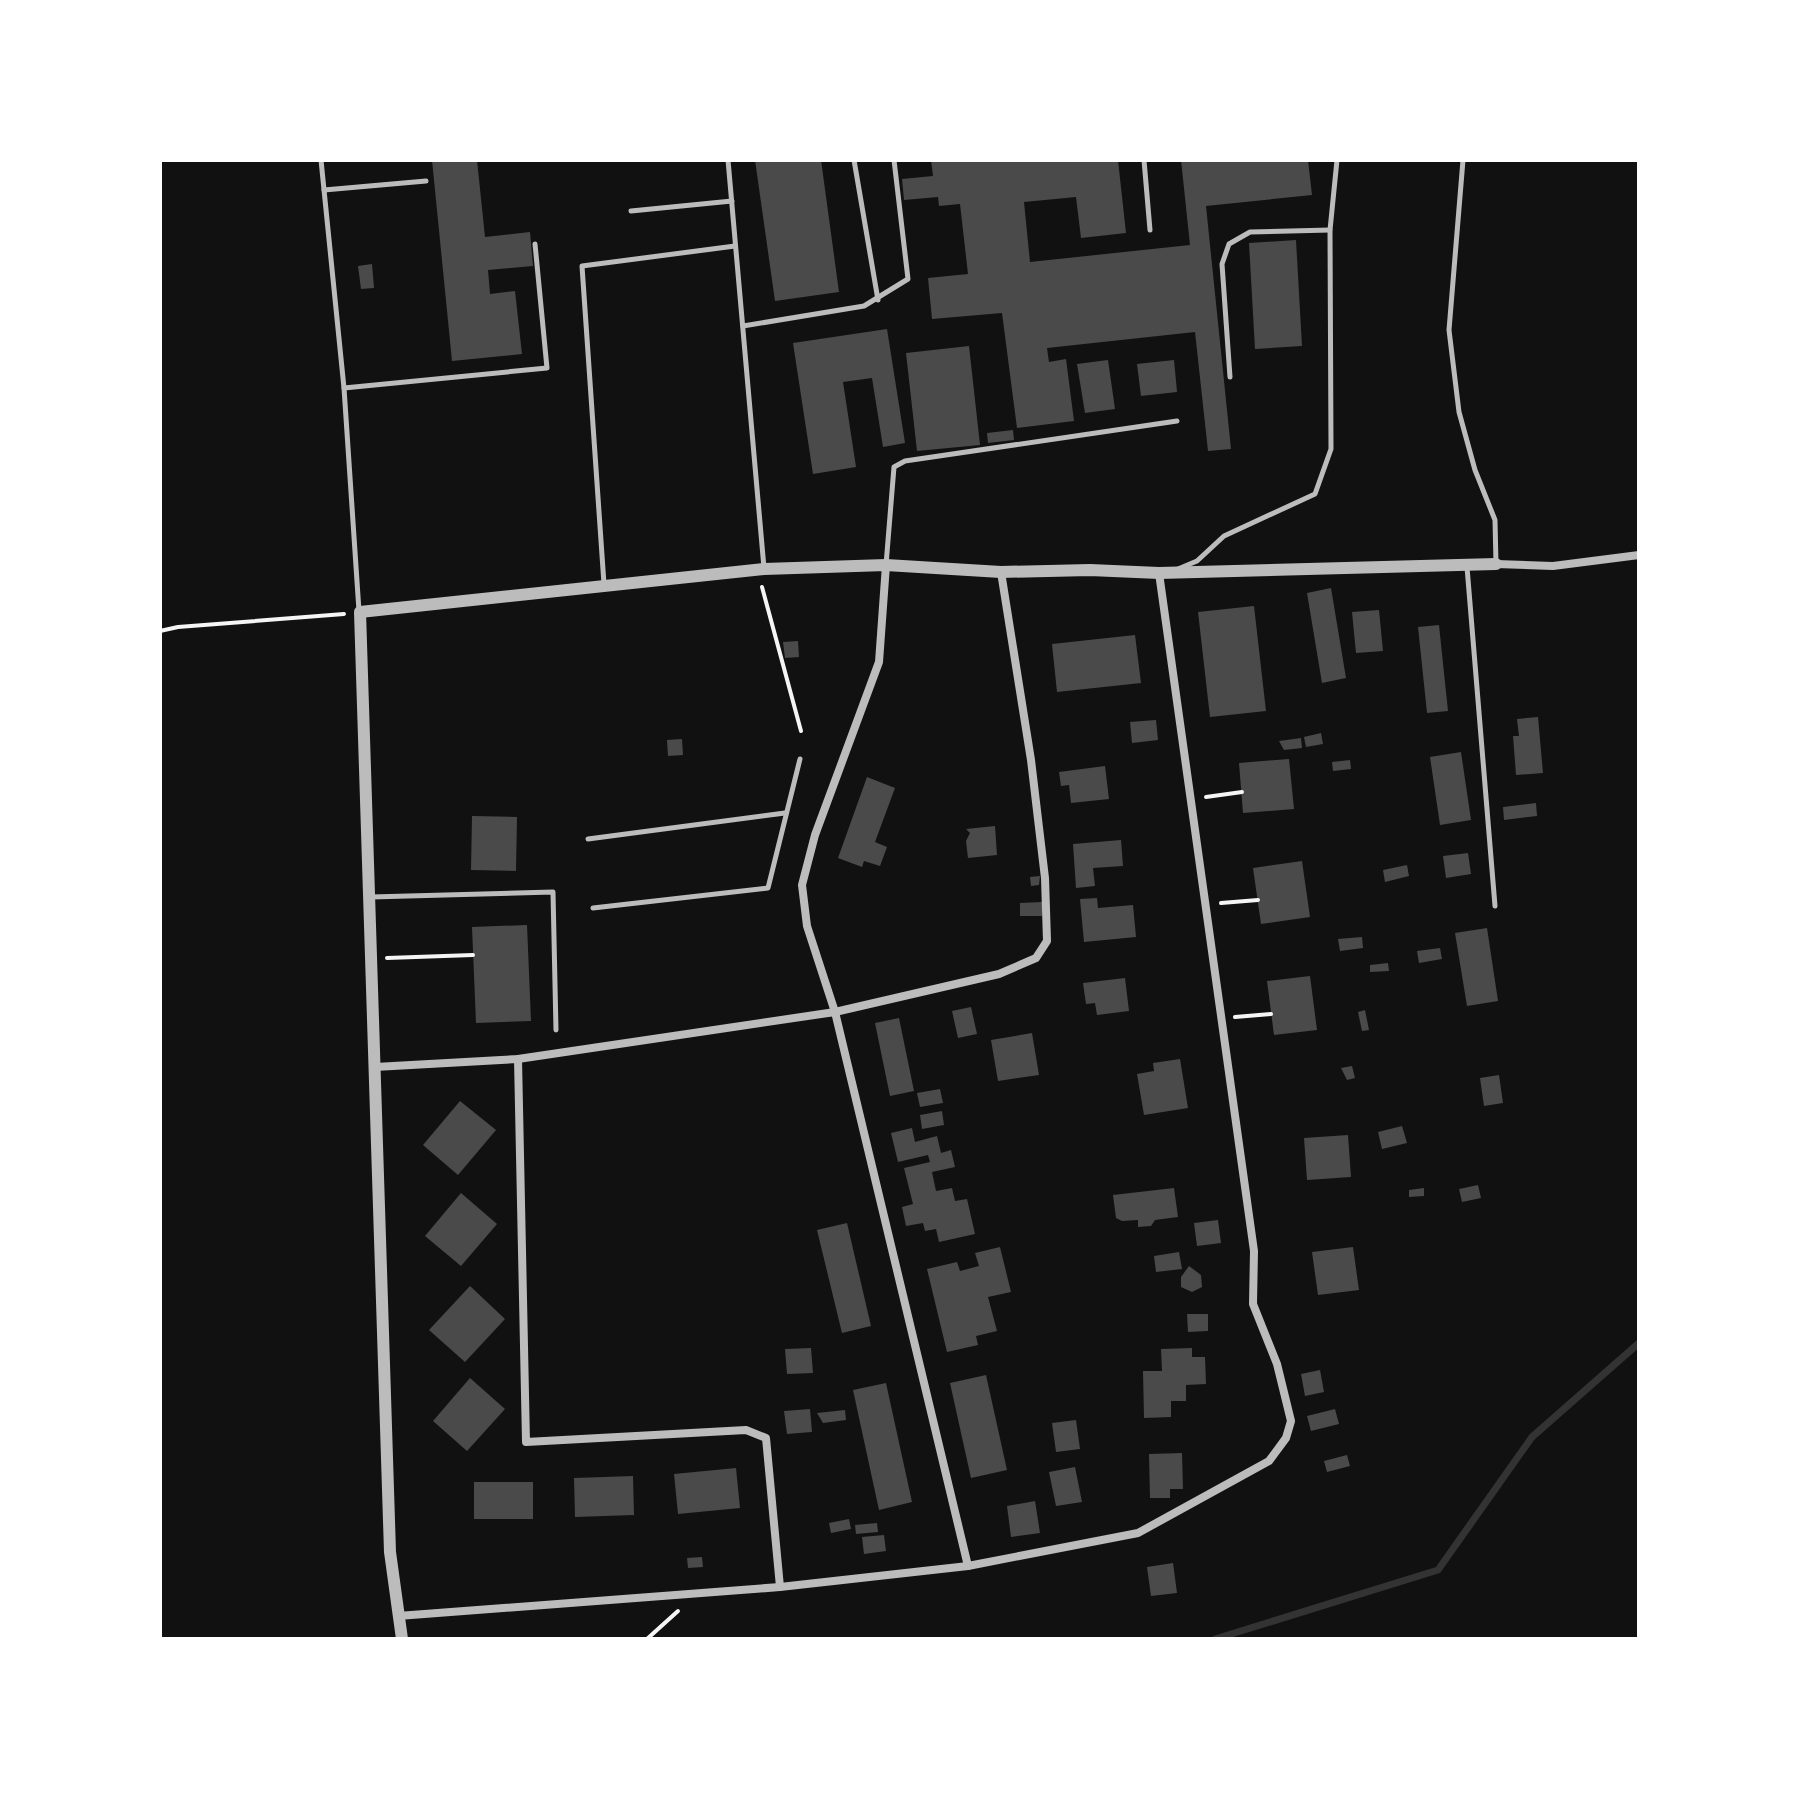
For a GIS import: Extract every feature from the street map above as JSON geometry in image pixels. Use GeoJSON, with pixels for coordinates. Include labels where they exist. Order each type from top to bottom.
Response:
{"type":"FeatureCollection","features":[{"type":"Feature","properties":{"kind":"street"},"geometry":{"type":"LineString","coordinates":[[402,1639],[390,1552],[360,612],[761,569],[886,565],[1001,572],[1090,570],[1163,573],[1496,564],[1553,566],[1639,555]]}},
{"type":"Feature","properties":{"kind":"street"},"geometry":{"type":"LineString","coordinates":[[886,565],[879,662],[815,835],[802,885],[807,926],[835,1012],[968,1566]]}},
{"type":"Feature","properties":{"kind":"street"},"geometry":{"type":"LineString","coordinates":[[375,1067],[518,1059],[835,1012],[999,974],[1036,958],[1047,941],[1045,878],[1031,760],[1001,572]]}},
{"type":"Feature","properties":{"kind":"street"},"geometry":{"type":"LineString","coordinates":[[398,1616],[780,1587],[968,1566],[1138,1533],[1269,1461],[1286,1438],[1291,1421],[1277,1364],[1253,1304],[1254,1251],[1163,573]]}},
{"type":"Feature","properties":{"kind":"street"},"geometry":{"type":"LineString","coordinates":[[518,1059],[526,1442],[746,1430],[766,1438],[780,1587]]}},
{"type":"Feature","properties":{"kind":"lane"},"geometry":{"type":"LineString","coordinates":[[321,160],[344,388],[360,612]]}},
{"type":"Feature","properties":{"kind":"lane"},"geometry":{"type":"LineString","coordinates":[[728,160],[761,569]]}},
{"type":"Feature","properties":{"kind":"lane"},"geometry":{"type":"LineString","coordinates":[[854,160],[878,300]]}},
{"type":"Feature","properties":{"kind":"lane"},"geometry":{"type":"LineString","coordinates":[[743,326],[864,306],[908,279],[894,160]]}},
{"type":"Feature","properties":{"kind":"lane"},"geometry":{"type":"LineString","coordinates":[[1144,160],[1150,230]]}},
{"type":"Feature","properties":{"kind":"lane"},"geometry":{"type":"LineString","coordinates":[[1163,573],[1197,561],[1224,536],[1315,494],[1331,449],[1330,230],[1337,160]]}},
{"type":"Feature","properties":{"kind":"lane"},"geometry":{"type":"LineString","coordinates":[[1463,160],[1449,330],[1459,412],[1475,470],[1495,520],[1496,564]]}},
{"type":"Feature","properties":{"kind":"lane"},"geometry":{"type":"LineString","coordinates":[[324,190],[426,181]]}},
{"type":"Feature","properties":{"kind":"lane"},"geometry":{"type":"LineString","coordinates":[[631,211],[732,201]]}},
{"type":"Feature","properties":{"kind":"lane"},"geometry":{"type":"LineString","coordinates":[[1230,377],[1222,264],[1229,244],[1250,232],[1330,230]]}},
{"type":"Feature","properties":{"kind":"lane"},"geometry":{"type":"LineString","coordinates":[[344,388],[547,368],[535,244]]}},
{"type":"Feature","properties":{"kind":"lane"},"geometry":{"type":"LineString","coordinates":[[604,584],[582,266],[735,246]]}},
{"type":"Feature","properties":{"kind":"lane"},"geometry":{"type":"LineString","coordinates":[[886,565],[894,467],[905,461],[1177,421]]}},
{"type":"Feature","properties":{"kind":"lane"},"geometry":{"type":"LineString","coordinates":[[1467,566],[1495,906]]}},
{"type":"Feature","properties":{"kind":"lane"},"geometry":{"type":"LineString","coordinates":[[593,908],[768,888],[800,759]]}},
{"type":"Feature","properties":{"kind":"lane"},"geometry":{"type":"LineString","coordinates":[[588,839],[785,813]]}},
{"type":"Feature","properties":{"kind":"lane"},"geometry":{"type":"LineString","coordinates":[[370,898],[553,892],[556,1030]]}},
{"type":"Feature","properties":{"kind":"path"},"geometry":{"type":"LineString","coordinates":[[761,569],[801,731]]}},
{"type":"Feature","properties":{"kind":"path"},"geometry":{"type":"LineString","coordinates":[[160,631],[360,612]]}},
{"type":"Feature","properties":{"kind":"path"},"geometry":{"type":"LineString","coordinates":[[1206,797],[1242,792]]}},
{"type":"Feature","properties":{"kind":"path"},"geometry":{"type":"LineString","coordinates":[[1219,903],[1258,900]]}},
{"type":"Feature","properties":{"kind":"path"},"geometry":{"type":"LineString","coordinates":[[372,959],[473,955]]}},
{"type":"Feature","properties":{"kind":"path"},"geometry":{"type":"LineString","coordinates":[[1232,1018],[1271,1014]]}},
{"type":"Feature","properties":{"kind":"path"},"geometry":{"type":"LineString","coordinates":[[647,1639],[700,1593]]}},
{"type":"Feature","properties":{"kind":"building"},"geometry":{"type":"Polygon","coordinates":[[[432,160],[477,160],[485,237],[530,232],[533,266],[488,270],[490,294],[515,291],[522,354],[452,361],[432,160]]]}},
{"type":"Feature","properties":{"kind":"building"},"geometry":{"type":"Polygon","coordinates":[[[755,160],[821,160],[839,292],[775,301],[755,160]]]}},
{"type":"Feature","properties":{"kind":"building"},"geometry":{"type":"Polygon","coordinates":[[[931,160],[1118,160],[1126,233],[1081,238],[1076,197],[1024,202],[1030,262],[1190,245],[1181,160],[1308,160],[1312,195],[1206,206],[1231,449],[1208,451],[1195,332],[1047,348],[1049,362],[1066,359],[1074,421],[1017,428],[1002,313],[932,319],[928,278],[968,274],[960,204],[939,206],[938,197],[904,200],[902,179],[933,176],[931,160]]]}},
{"type":"Feature","properties":{"kind":"building"},"geometry":{"type":"Polygon","coordinates":[[[1296,240],[1302,346],[1255,349],[1249,243],[1296,240]]]}},
{"type":"Feature","properties":{"kind":"building"},"geometry":{"type":"Polygon","coordinates":[[[372,264],[374,288],[361,289],[358,266],[372,264]]]}},
{"type":"Feature","properties":{"kind":"building"},"geometry":{"type":"Polygon","coordinates":[[[887,329],[905,443],[883,447],[872,378],[843,382],[856,467],[813,474],[793,343],[887,329]]]}},
{"type":"Feature","properties":{"kind":"building"},"geometry":{"type":"Polygon","coordinates":[[[969,346],[980,445],[917,451],[906,353],[969,346]]]}},
{"type":"Feature","properties":{"kind":"building"},"geometry":{"type":"Polygon","coordinates":[[[1108,360],[1115,409],[1085,413],[1077,364],[1108,360]]]}},
{"type":"Feature","properties":{"kind":"building"},"geometry":{"type":"Polygon","coordinates":[[[1174,360],[1177,392],[1141,396],[1137,364],[1174,360]]]}},
{"type":"Feature","properties":{"kind":"building"},"geometry":{"type":"Polygon","coordinates":[[[1013,430],[1014,440],[988,443],[987,433],[1013,430]]]}},
{"type":"Feature","properties":{"kind":"building"},"geometry":{"type":"Polygon","coordinates":[[[1331,588],[1346,678],[1322,683],[1307,593],[1331,588]]]}},
{"type":"Feature","properties":{"kind":"building"},"geometry":{"type":"Polygon","coordinates":[[[1254,606],[1266,711],[1210,717],[1198,612],[1254,606]]]}},
{"type":"Feature","properties":{"kind":"building"},"geometry":{"type":"Polygon","coordinates":[[[1379,610],[1383,651],[1356,653],[1352,612],[1379,610]]]}},
{"type":"Feature","properties":{"kind":"building"},"geometry":{"type":"Polygon","coordinates":[[[1439,625],[1448,711],[1427,713],[1418,627],[1439,625]]]}},
{"type":"Feature","properties":{"kind":"building"},"geometry":{"type":"Polygon","coordinates":[[[1135,635],[1141,683],[1057,692],[1052,644],[1135,635]]]}},
{"type":"Feature","properties":{"kind":"building"},"geometry":{"type":"Polygon","coordinates":[[[798,641],[799,657],[785,658],[783,642],[798,641]]]}},
{"type":"Feature","properties":{"kind":"building"},"geometry":{"type":"Polygon","coordinates":[[[1538,717],[1543,773],[1516,775],[1513,736],[1519,736],[1517,719],[1538,717]]]}},
{"type":"Feature","properties":{"kind":"building"},"geometry":{"type":"Polygon","coordinates":[[[1156,720],[1158,740],[1132,743],[1130,722],[1156,720]]]}},
{"type":"Feature","properties":{"kind":"building"},"geometry":{"type":"Polygon","coordinates":[[[1321,733],[1323,744],[1306,747],[1304,737],[1321,733]]]}},
{"type":"Feature","properties":{"kind":"building"},"geometry":{"type":"Polygon","coordinates":[[[1301,738],[1302,748],[1284,750],[1279,741],[1301,738]]]}},
{"type":"Feature","properties":{"kind":"building"},"geometry":{"type":"Polygon","coordinates":[[[682,739],[683,755],[668,756],[667,740],[682,739]]]}},
{"type":"Feature","properties":{"kind":"building"},"geometry":{"type":"Polygon","coordinates":[[[1461,752],[1471,820],[1440,825],[1430,757],[1461,752]]]}},
{"type":"Feature","properties":{"kind":"building"},"geometry":{"type":"Polygon","coordinates":[[[1289,759],[1294,809],[1243,813],[1239,763],[1289,759]]]}},
{"type":"Feature","properties":{"kind":"building"},"geometry":{"type":"Polygon","coordinates":[[[1350,760],[1351,769],[1333,771],[1332,762],[1350,760]]]}},
{"type":"Feature","properties":{"kind":"building"},"geometry":{"type":"Polygon","coordinates":[[[1105,766],[1109,799],[1071,803],[1069,785],[1061,786],[1059,772],[1105,766]]]}},
{"type":"Feature","properties":{"kind":"building"},"geometry":{"type":"Polygon","coordinates":[[[867,777],[895,788],[875,842],[887,847],[880,866],[864,861],[862,867],[838,858],[867,777]]]}},
{"type":"Feature","properties":{"kind":"building"},"geometry":{"type":"Polygon","coordinates":[[[1536,803],[1537,816],[1504,820],[1503,807],[1536,803]]]}},
{"type":"Feature","properties":{"kind":"building"},"geometry":{"type":"Polygon","coordinates":[[[472,816],[517,817],[516,871],[471,870],[472,816]]]}},
{"type":"Feature","properties":{"kind":"building"},"geometry":{"type":"Polygon","coordinates":[[[995,826],[997,855],[968,858],[966,841],[970,833],[966,829],[995,826]]]}},
{"type":"Feature","properties":{"kind":"building"},"geometry":{"type":"Polygon","coordinates":[[[1121,840],[1123,866],[1093,868],[1095,886],[1076,888],[1073,844],[1121,840]]]}},
{"type":"Feature","properties":{"kind":"building"},"geometry":{"type":"Polygon","coordinates":[[[1468,853],[1471,874],[1446,878],[1443,856],[1468,853]]]}},
{"type":"Feature","properties":{"kind":"building"},"geometry":{"type":"Polygon","coordinates":[[[1302,861],[1310,917],[1261,924],[1253,868],[1302,861]]]}},
{"type":"Feature","properties":{"kind":"building"},"geometry":{"type":"Polygon","coordinates":[[[1407,865],[1409,876],[1385,882],[1383,870],[1407,865]]]}},
{"type":"Feature","properties":{"kind":"building"},"geometry":{"type":"Polygon","coordinates":[[[1040,876],[1039,885],[1031,886],[1030,877],[1040,876]]]}},
{"type":"Feature","properties":{"kind":"building"},"geometry":{"type":"Polygon","coordinates":[[[1097,898],[1098,908],[1133,905],[1136,937],[1084,942],[1080,899],[1097,898]]]}},
{"type":"Feature","properties":{"kind":"building"},"geometry":{"type":"Polygon","coordinates":[[[1042,902],[1042,916],[1020,916],[1020,903],[1042,902]]]}},
{"type":"Feature","properties":{"kind":"building"},"geometry":{"type":"Polygon","coordinates":[[[527,925],[531,1021],[476,1023],[472,927],[527,925]]]}},
{"type":"Feature","properties":{"kind":"building"},"geometry":{"type":"Polygon","coordinates":[[[1487,928],[1498,1001],[1467,1006],[1455,933],[1487,928]]]}},
{"type":"Feature","properties":{"kind":"building"},"geometry":{"type":"Polygon","coordinates":[[[1362,937],[1363,948],[1340,951],[1338,939],[1362,937]]]}},
{"type":"Feature","properties":{"kind":"building"},"geometry":{"type":"Polygon","coordinates":[[[1440,948],[1442,959],[1419,963],[1417,951],[1440,948]]]}},
{"type":"Feature","properties":{"kind":"building"},"geometry":{"type":"Polygon","coordinates":[[[1388,963],[1389,971],[1370,972],[1370,965],[1388,963]]]}},
{"type":"Feature","properties":{"kind":"building"},"geometry":{"type":"Polygon","coordinates":[[[1310,976],[1317,1030],[1274,1035],[1267,981],[1310,976]]]}},
{"type":"Feature","properties":{"kind":"building"},"geometry":{"type":"Polygon","coordinates":[[[1125,978],[1129,1011],[1097,1015],[1095,1003],[1086,1004],[1083,983],[1125,978]]]}},
{"type":"Feature","properties":{"kind":"building"},"geometry":{"type":"Polygon","coordinates":[[[971,1007],[977,1034],[958,1038],[952,1011],[971,1007]]]}},
{"type":"Feature","properties":{"kind":"building"},"geometry":{"type":"Polygon","coordinates":[[[1365,1010],[1369,1030],[1362,1031],[1358,1012],[1365,1010]]]}},
{"type":"Feature","properties":{"kind":"building"},"geometry":{"type":"Polygon","coordinates":[[[899,1018],[914,1091],[890,1096],[875,1023],[899,1018]]]}},
{"type":"Feature","properties":{"kind":"building"},"geometry":{"type":"Polygon","coordinates":[[[1032,1033],[1039,1075],[998,1081],[991,1040],[1032,1033]]]}},
{"type":"Feature","properties":{"kind":"building"},"geometry":{"type":"Polygon","coordinates":[[[1180,1059],[1188,1108],[1144,1115],[1137,1074],[1154,1071],[1153,1063],[1180,1059]]]}},
{"type":"Feature","properties":{"kind":"building"},"geometry":{"type":"Polygon","coordinates":[[[1352,1066],[1355,1078],[1347,1080],[1341,1068],[1352,1066]]]}},
{"type":"Feature","properties":{"kind":"building"},"geometry":{"type":"Polygon","coordinates":[[[1499,1075],[1503,1103],[1484,1106],[1480,1078],[1499,1075]]]}},
{"type":"Feature","properties":{"kind":"building"},"geometry":{"type":"Polygon","coordinates":[[[940,1089],[943,1103],[920,1107],[917,1093],[940,1089]]]}},
{"type":"Feature","properties":{"kind":"building"},"geometry":{"type":"Polygon","coordinates":[[[460,1101],[496,1130],[458,1175],[423,1145],[460,1101]]]}},
{"type":"Feature","properties":{"kind":"building"},"geometry":{"type":"Polygon","coordinates":[[[942,1111],[944,1125],[922,1129],[920,1115],[942,1111]]]}},
{"type":"Feature","properties":{"kind":"building"},"geometry":{"type":"Polygon","coordinates":[[[1402,1126],[1407,1143],[1382,1149],[1378,1132],[1402,1126]]]}},
{"type":"Feature","properties":{"kind":"building"},"geometry":{"type":"Polygon","coordinates":[[[912,1128],[915,1142],[937,1136],[941,1153],[951,1150],[955,1167],[932,1172],[936,1191],[952,1188],[955,1201],[967,1199],[975,1234],[939,1242],[936,1229],[925,1231],[923,1223],[906,1226],[902,1207],[913,1204],[904,1168],[930,1162],[928,1155],[898,1162],[891,1133],[912,1128]]]}},
{"type":"Feature","properties":{"kind":"building"},"geometry":{"type":"Polygon","coordinates":[[[1348,1135],[1351,1177],[1307,1180],[1304,1138],[1348,1135]]]}},
{"type":"Feature","properties":{"kind":"building"},"geometry":{"type":"Polygon","coordinates":[[[1478,1185],[1481,1198],[1462,1202],[1459,1189],[1478,1185]]]}},
{"type":"Feature","properties":{"kind":"building"},"geometry":{"type":"Polygon","coordinates":[[[1174,1188],[1178,1217],[1155,1220],[1151,1226],[1138,1227],[1138,1220],[1122,1221],[1116,1218],[1113,1195],[1174,1188]]]}},
{"type":"Feature","properties":{"kind":"building"},"geometry":{"type":"Polygon","coordinates":[[[1424,1188],[1424,1196],[1409,1197],[1409,1190],[1424,1188]]]}},
{"type":"Feature","properties":{"kind":"building"},"geometry":{"type":"Polygon","coordinates":[[[461,1193],[497,1224],[461,1266],[425,1236],[461,1193]]]}},
{"type":"Feature","properties":{"kind":"building"},"geometry":{"type":"Polygon","coordinates":[[[1218,1220],[1221,1243],[1197,1246],[1194,1223],[1218,1220]]]}},
{"type":"Feature","properties":{"kind":"building"},"geometry":{"type":"Polygon","coordinates":[[[847,1223],[871,1326],[842,1333],[817,1230],[847,1223]]]}},
{"type":"Feature","properties":{"kind":"building"},"geometry":{"type":"Polygon","coordinates":[[[1000,1247],[1011,1292],[988,1297],[997,1331],[976,1336],[978,1345],[947,1352],[927,1269],[957,1262],[960,1271],[979,1266],[975,1253],[1000,1247]]]}},
{"type":"Feature","properties":{"kind":"building"},"geometry":{"type":"Polygon","coordinates":[[[1353,1247],[1359,1290],[1318,1295],[1312,1252],[1353,1247]]]}},
{"type":"Feature","properties":{"kind":"building"},"geometry":{"type":"Polygon","coordinates":[[[1179,1252],[1182,1269],[1156,1272],[1154,1256],[1179,1252]]]}},
{"type":"Feature","properties":{"kind":"building"},"geometry":{"type":"Polygon","coordinates":[[[1189,1266],[1201,1275],[1202,1287],[1192,1292],[1181,1287],[1181,1277],[1189,1266]]]}},
{"type":"Feature","properties":{"kind":"building"},"geometry":{"type":"Polygon","coordinates":[[[470,1286],[505,1319],[465,1362],[429,1330],[470,1286]]]}},
{"type":"Feature","properties":{"kind":"building"},"geometry":{"type":"Polygon","coordinates":[[[1187,1314],[1208,1314],[1208,1331],[1188,1332],[1187,1314]]]}},
{"type":"Feature","properties":{"kind":"building"},"geometry":{"type":"Polygon","coordinates":[[[811,1348],[813,1373],[787,1374],[785,1349],[811,1348]]]}},
{"type":"Feature","properties":{"kind":"building"},"geometry":{"type":"Polygon","coordinates":[[[1192,1348],[1192,1357],[1205,1357],[1206,1384],[1186,1385],[1186,1401],[1171,1401],[1171,1417],[1144,1418],[1143,1371],[1162,1371],[1161,1349],[1192,1348]]]}},
{"type":"Feature","properties":{"kind":"building"},"geometry":{"type":"Polygon","coordinates":[[[1320,1370],[1324,1392],[1305,1396],[1301,1374],[1320,1370]]]}},
{"type":"Feature","properties":{"kind":"building"},"geometry":{"type":"Polygon","coordinates":[[[986,1375],[1007,1470],[971,1478],[950,1383],[986,1375]]]}},
{"type":"Feature","properties":{"kind":"building"},"geometry":{"type":"Polygon","coordinates":[[[470,1378],[505,1409],[467,1451],[433,1421],[470,1378]]]}},
{"type":"Feature","properties":{"kind":"building"},"geometry":{"type":"Polygon","coordinates":[[[886,1383],[912,1502],[879,1510],[853,1390],[886,1383]]]}},
{"type":"Feature","properties":{"kind":"building"},"geometry":{"type":"Polygon","coordinates":[[[810,1409],[812,1432],[787,1434],[784,1411],[810,1409]]]}},
{"type":"Feature","properties":{"kind":"building"},"geometry":{"type":"Polygon","coordinates":[[[1335,1409],[1339,1424],[1311,1431],[1307,1416],[1335,1409]]]}},
{"type":"Feature","properties":{"kind":"building"},"geometry":{"type":"Polygon","coordinates":[[[845,1410],[846,1420],[823,1423],[817,1413],[845,1410]]]}},
{"type":"Feature","properties":{"kind":"building"},"geometry":{"type":"Polygon","coordinates":[[[1076,1420],[1080,1449],[1056,1452],[1052,1423],[1076,1420]]]}},
{"type":"Feature","properties":{"kind":"building"},"geometry":{"type":"Polygon","coordinates":[[[1182,1453],[1183,1489],[1170,1489],[1170,1498],[1150,1498],[1149,1454],[1182,1453]]]}},
{"type":"Feature","properties":{"kind":"building"},"geometry":{"type":"Polygon","coordinates":[[[1347,1455],[1350,1466],[1327,1472],[1324,1461],[1347,1455]]]}},
{"type":"Feature","properties":{"kind":"building"},"geometry":{"type":"Polygon","coordinates":[[[1075,1467],[1082,1502],[1056,1506],[1049,1472],[1075,1467]]]}},
{"type":"Feature","properties":{"kind":"building"},"geometry":{"type":"Polygon","coordinates":[[[736,1468],[740,1508],[678,1514],[674,1474],[736,1468]]]}},
{"type":"Feature","properties":{"kind":"building"},"geometry":{"type":"Polygon","coordinates":[[[633,1476],[634,1515],[575,1517],[574,1478],[633,1476]]]}},
{"type":"Feature","properties":{"kind":"building"},"geometry":{"type":"Polygon","coordinates":[[[474,1482],[533,1482],[533,1519],[474,1519],[474,1482]]]}},
{"type":"Feature","properties":{"kind":"building"},"geometry":{"type":"Polygon","coordinates":[[[1035,1501],[1040,1533],[1011,1537],[1007,1506],[1035,1501]]]}},
{"type":"Feature","properties":{"kind":"building"},"geometry":{"type":"Polygon","coordinates":[[[849,1519],[851,1529],[831,1533],[829,1523],[849,1519]]]}},
{"type":"Feature","properties":{"kind":"building"},"geometry":{"type":"Polygon","coordinates":[[[877,1523],[878,1532],[856,1534],[855,1525],[877,1523]]]}},
{"type":"Feature","properties":{"kind":"building"},"geometry":{"type":"Polygon","coordinates":[[[884,1535],[886,1551],[864,1554],[862,1537],[884,1535]]]}},
{"type":"Feature","properties":{"kind":"building"},"geometry":{"type":"Polygon","coordinates":[[[702,1557],[703,1567],[688,1568],[687,1558],[702,1557]]]}},
{"type":"Feature","properties":{"kind":"building"},"geometry":{"type":"Polygon","coordinates":[[[1173,1563],[1177,1593],[1151,1596],[1147,1567],[1173,1563]]]}},
{"type":"Feature","properties":{"kind":"waterway"},"geometry":{"type":"LineString","coordinates":[[1215,1639],[1438,1570],[1532,1437],[1639,1343]]}}]}
